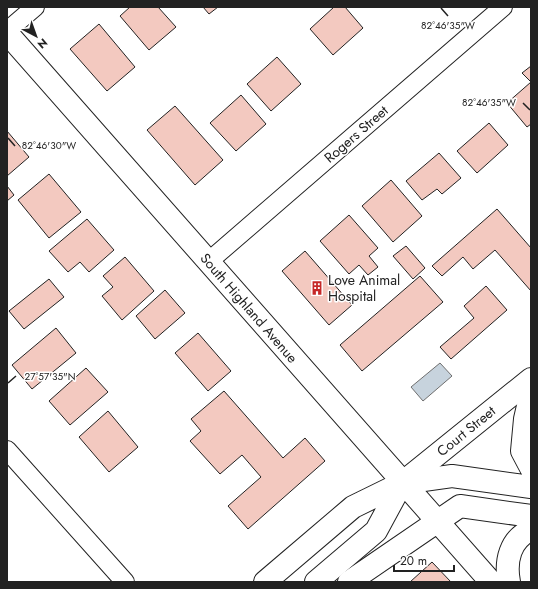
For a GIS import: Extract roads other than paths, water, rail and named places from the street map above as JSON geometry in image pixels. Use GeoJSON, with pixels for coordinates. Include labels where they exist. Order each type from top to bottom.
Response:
{"type":"FeatureCollection","features":[{"type":"Feature","properties":{"kind":"street"},"geometry":{"type":"LineString","coordinates":[[7,32],[35,7]]}},
{"type":"Feature","properties":{"kind":"street","name":"Rogers Street"},"geometry":{"type":"LineString","coordinates":[[208,262],[503,7]]}},
{"type":"Feature","properties":{"kind":"street","name":"South Highland Avenue"},"geometry":{"type":"LineString","coordinates":[[7,32],[436,522],[491,582]]}},
{"type":"Feature","properties":{"kind":"street","name":"Court Street"},"geometry":{"type":"LineString","coordinates":[[402,483],[531,379]]}},
{"type":"Feature","properties":{"kind":"street"},"geometry":{"type":"LineString","coordinates":[[531,393],[525,419],[522,451],[531,468]]}},
{"type":"Feature","properties":{"kind":"street"},"geometry":{"type":"LineString","coordinates":[[7,450],[125,582]]}},
{"type":"Feature","properties":{"kind":"street"},"geometry":{"type":"LineString","coordinates":[[265,582],[353,507],[402,483],[452,476],[531,487]]}},
{"type":"Feature","properties":{"kind":"street"},"geometry":{"type":"LineString","coordinates":[[316,582],[376,531],[402,483]]}},
{"type":"Feature","properties":{"kind":"street"},"geometry":{"type":"LineString","coordinates":[[349,582],[460,506],[531,516]]}},
{"type":"Feature","properties":{"kind":"street"},"geometry":{"type":"LineString","coordinates":[[509,582],[506,567],[512,547],[523,534],[531,530]]}},
{"type":"Feature","properties":{"kind":"place","name":"Love Animal Hospital"},"geometry":{"type":"Point","coordinates":[317,288]}}]}
